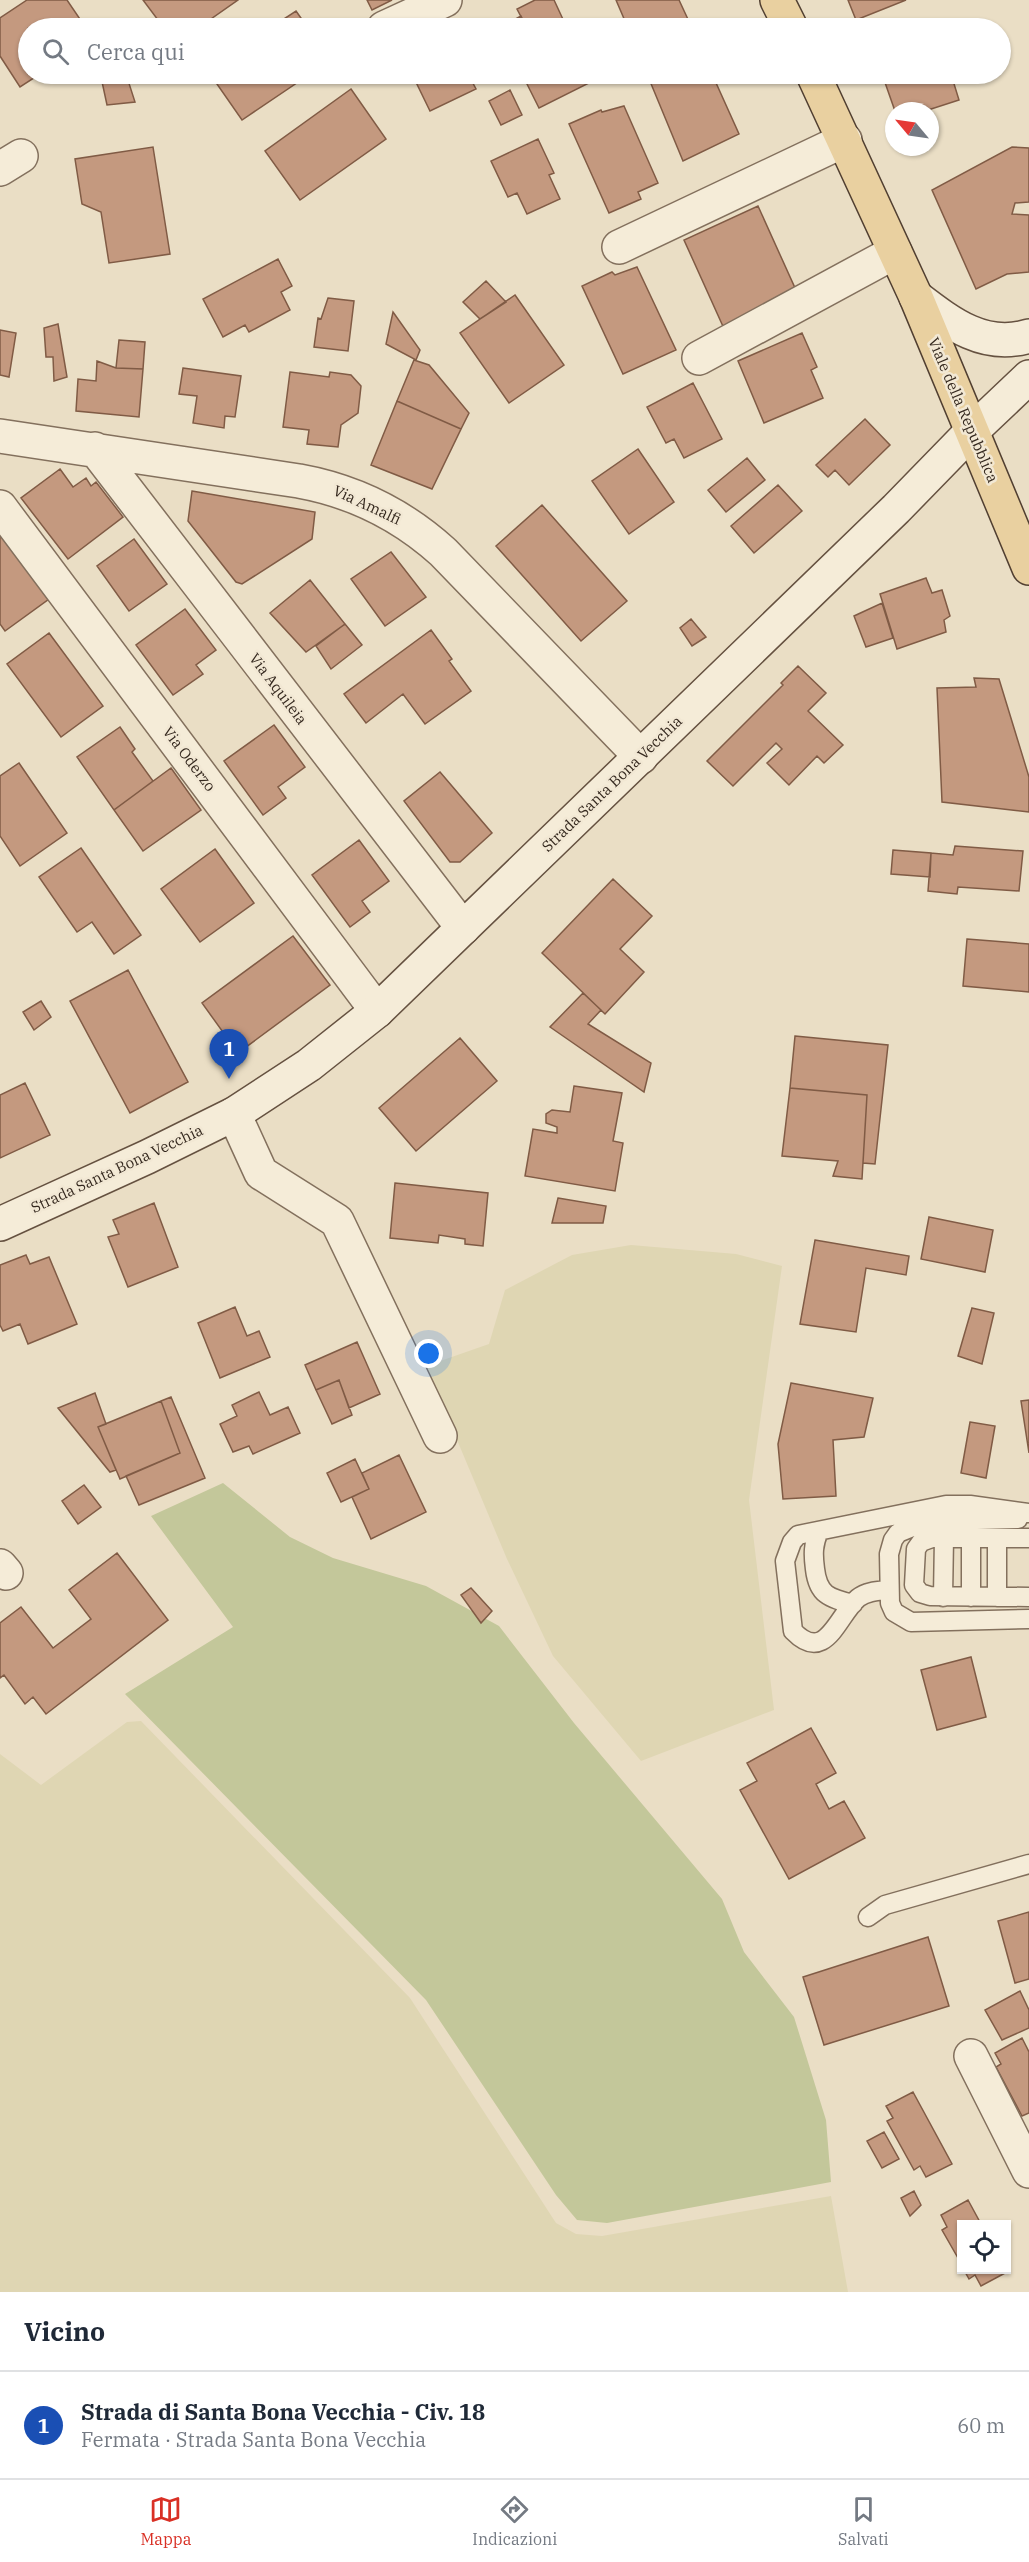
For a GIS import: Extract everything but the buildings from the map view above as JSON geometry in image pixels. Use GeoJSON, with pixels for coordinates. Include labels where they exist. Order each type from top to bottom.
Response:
{"type":"FeatureCollection","features":[{"type":"Feature","properties":{"kind":"main road"},"geometry":{"type":"LineString","coordinates":[[777,0],[786,18]]}},
{"type":"Feature","properties":{"kind":"main road","name":"Viale della Repubblica"},"geometry":{"type":"LineString","coordinates":[[818,84],[916,297],[1029,568]]}},
{"type":"Feature","properties":{"kind":"street"},"geometry":{"type":"LineString","coordinates":[[406,18],[446,0]]}},
{"type":"Feature","properties":{"kind":"street"},"geometry":{"type":"LineString","coordinates":[[620,248],[845,140]]}},
{"type":"Feature","properties":{"kind":"street"},"geometry":{"type":"LineString","coordinates":[[699,358],[896,252]]}},
{"type":"Feature","properties":{"kind":"street"},"geometry":{"type":"LineString","coordinates":[[916,297],[952,325],[969,333],[991,339],[1029,336]]}},
{"type":"Feature","properties":{"kind":"street","name":"Strada Santa Bona Vecchia"},"geometry":{"type":"LineString","coordinates":[[0,1224],[147,1157],[234,1114],[309,1065],[377,1011],[918,488],[971,432],[1029,377]]}},
{"type":"Feature","properties":{"kind":"street","name":"Via Amalfi"},"geometry":{"type":"LineString","coordinates":[[0,436],[325,486],[351,495],[399,518],[443,552],[641,757]]}},
{"type":"Feature","properties":{"kind":"street","name":"Via Aquileia"},"geometry":{"type":"LineString","coordinates":[[95,449],[463,928]]}},
{"type":"Feature","properties":{"kind":"street","name":"Via Oderzo"},"geometry":{"type":"LineString","coordinates":[[0,507],[377,1011]]}},
{"type":"Feature","properties":{"kind":"street"},"geometry":{"type":"LineString","coordinates":[[234,1114],[261,1173],[337,1221],[440,1436]]}},
{"type":"Feature","properties":{"kind":"street"},"geometry":{"type":"LineString","coordinates":[[970,2056],[1029,2171]]}},
{"type":"Feature","properties":{"kind":"lane"},"geometry":{"type":"LineString","coordinates":[[889,1590],[872,1591],[853,1604],[828,1638],[818,1642],[808,1642],[793,1631],[786,1553],[798,1535],[946,1505],[970,1504],[1029,1513]]}},
{"type":"Feature","properties":{"kind":"lane"},"geometry":{"type":"LineString","coordinates":[[1029,1519],[936,1521],[907,1528],[893,1540],[889,1554],[890,1603],[894,1612],[911,1622],[1029,1620]]}},
{"type":"Feature","properties":{"kind":"lane"},"geometry":{"type":"LineString","coordinates":[[819,1531],[813,1549],[817,1584],[824,1593],[853,1604]]}},
{"type":"Feature","properties":{"kind":"lane"},"geometry":{"type":"LineString","coordinates":[[1029,1538],[932,1538],[921,1542],[916,1549],[914,1585],[920,1593],[943,1597],[1029,1597]]}},
{"type":"Feature","properties":{"kind":"lane"},"geometry":{"type":"LineString","coordinates":[[943,1597],[944,1538]]}},
{"type":"Feature","properties":{"kind":"lane"},"geometry":{"type":"LineString","coordinates":[[970,1538],[971,1597]]}},
{"type":"Feature","properties":{"kind":"lane"},"geometry":{"type":"LineString","coordinates":[[997,1538],[997,1597]]}},
{"type":"Feature","properties":{"kind":"lane"},"geometry":{"type":"LineString","coordinates":[[868,1917],[885,1905],[1029,1864]]}},
{"type":"Feature","properties":{"kind":"shaded area"},"geometry":{"type":"Polygon","coordinates":[[[631,1245],[736,1254],[782,1266],[749,1500],[774,1710],[641,1761],[553,1656],[507,1559],[426,1366],[489,1344],[505,1290],[572,1255],[631,1245]]]}},
{"type":"Feature","properties":{"kind":"shaded area"},"geometry":{"type":"Polygon","coordinates":[[[141,1721],[410,1998],[556,2223],[576,2234],[602,2236],[831,2196],[848,2292],[0,2292],[0,1754],[41,1785],[127,1722],[141,1721]]]}},
{"type":"Feature","properties":{"kind":"green space"},"geometry":{"type":"Polygon","coordinates":[[[223,1483],[290,1537],[333,1558],[426,1586],[499,1626],[574,1723],[722,1899],[744,1952],[794,2017],[826,2120],[831,2182],[607,2223],[577,2220],[556,2195],[426,2000],[125,1694],[233,1627],[151,1516],[223,1483]]]}},
{"type":"Feature","properties":{"kind":"place","name":"Strada di Santa Bona Vecchia - Civ. 18"},"geometry":{"type":"Point","coordinates":[229,1079]}}]}
